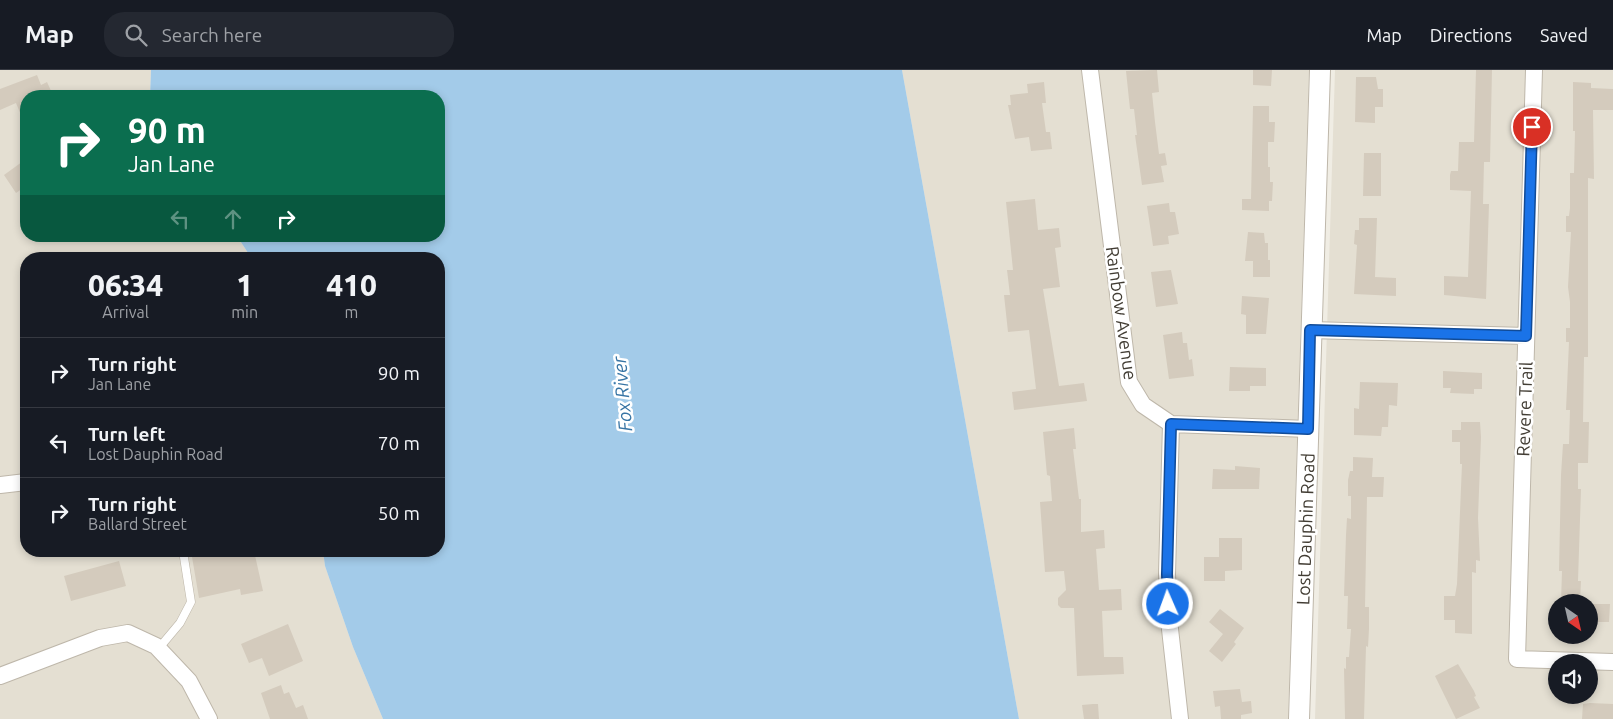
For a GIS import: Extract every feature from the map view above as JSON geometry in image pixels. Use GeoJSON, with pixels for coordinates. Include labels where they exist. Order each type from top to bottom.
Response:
{"type":"FeatureCollection","features":[{"type":"Feature","properties":{"kind":"street","name":"Rainbow Avenue"},"geometry":{"type":"LineString","coordinates":[[1090,70],[1129,382],[1143,405],[1171,424]]}},
{"type":"Feature","properties":{"kind":"street","name":"Lost Dauphin Road"},"geometry":{"type":"LineString","coordinates":[[1299,719],[1310,330],[1320,70]]}},
{"type":"Feature","properties":{"kind":"street","name":"Revere Trail"},"geometry":{"type":"LineString","coordinates":[[1534,70],[1517,659],[1613,662]]}},
{"type":"Feature","properties":{"kind":"street"},"geometry":{"type":"LineString","coordinates":[[1310,330],[1526,336]]}},
{"type":"Feature","properties":{"kind":"street"},"geometry":{"type":"LineString","coordinates":[[1180,719],[1169,620],[1167,574],[1171,424],[1308,429]]}},
{"type":"Feature","properties":{"kind":"street"},"geometry":{"type":"LineString","coordinates":[[0,485],[20,483]]}},
{"type":"Feature","properties":{"kind":"street"},"geometry":{"type":"LineString","coordinates":[[0,676],[100,638],[128,633],[158,648],[189,681],[209,719]]}},
{"type":"Feature","properties":{"kind":"lane"},"geometry":{"type":"LineString","coordinates":[[158,648],[180,623],[191,602],[184,557]]}},
{"type":"Feature","properties":{"kind":"shaded area"},"geometry":{"type":"Polygon","coordinates":[[[0,70],[151,70],[150,90],[20,90],[20,242],[241,242],[247,252],[20,252],[20,557],[324,557],[325,566],[353,647],[383,719],[0,719],[0,70]]]}},
{"type":"Feature","properties":{"kind":"shaded area"},"geometry":{"type":"Polygon","coordinates":[[[902,70],[1309,70],[1288,719],[1019,719],[902,70]]]}},
{"type":"Feature","properties":{"kind":"shaded area"},"geometry":{"type":"Polygon","coordinates":[[[1335,70],[1613,70],[1613,719],[1315,719],[1335,70]]]}},
{"type":"Feature","properties":{"kind":"water","name":"Fox River"},"geometry":{"type":"Polygon","coordinates":[[[151,70],[902,70],[1019,719],[383,719],[353,647],[325,566],[324,557],[445,557],[445,252],[247,252],[241,242],[445,242],[445,90],[150,90],[151,70]]]}},
{"type":"Feature","properties":{"kind":"building"},"geometry":{"type":"Polygon","coordinates":[[[1157,70],[1159,92],[1152,93],[1155,122],[1159,154],[1165,153],[1167,165],[1161,166],[1164,182],[1142,185],[1135,135],[1137,135],[1134,109],[1130,109],[1126,71],[1157,70]]]}},
{"type":"Feature","properties":{"kind":"building"},"geometry":{"type":"Polygon","coordinates":[[[1253,70],[1272,70],[1271,86],[1253,85],[1253,70]]]}},
{"type":"Feature","properties":{"kind":"building"},"geometry":{"type":"Polygon","coordinates":[[[1476,70],[1492,70],[1490,162],[1484,162],[1483,204],[1489,204],[1486,299],[1444,295],[1444,276],[1468,277],[1471,191],[1450,190],[1450,175],[1451,171],[1458,171],[1459,142],[1474,142],[1476,70]]]}},
{"type":"Feature","properties":{"kind":"building"},"geometry":{"type":"Polygon","coordinates":[[[37,75],[41,85],[47,82],[51,90],[20,90],[20,113],[16,103],[0,110],[0,89],[37,75]]]}},
{"type":"Feature","properties":{"kind":"building"},"geometry":{"type":"Polygon","coordinates":[[[1356,77],[1376,77],[1378,89],[1383,89],[1383,107],[1375,107],[1375,123],[1355,122],[1356,77]]]}},
{"type":"Feature","properties":{"kind":"building"},"geometry":{"type":"Polygon","coordinates":[[[1044,82],[1046,103],[1042,103],[1046,132],[1050,132],[1052,149],[1031,151],[1029,137],[1015,139],[1008,105],[1011,105],[1010,95],[1028,93],[1027,84],[1044,82]]]}},
{"type":"Feature","properties":{"kind":"building"},"geometry":{"type":"Polygon","coordinates":[[[1573,82],[1591,83],[1591,88],[1613,89],[1613,110],[1593,110],[1594,179],[1588,178],[1588,357],[1584,357],[1583,422],[1589,422],[1588,463],[1578,463],[1578,489],[1581,489],[1578,581],[1581,581],[1580,594],[1561,594],[1562,571],[1559,571],[1561,475],[1563,444],[1569,444],[1570,410],[1566,410],[1569,342],[1566,342],[1566,328],[1570,328],[1568,287],[1571,232],[1566,232],[1566,216],[1569,216],[1570,208],[1570,173],[1574,173],[1575,131],[1573,131],[1573,82]]]}},
{"type":"Feature","properties":{"kind":"building"},"geometry":{"type":"Polygon","coordinates":[[[1253,106],[1269,106],[1269,122],[1275,122],[1274,142],[1268,142],[1268,167],[1270,167],[1270,182],[1273,182],[1272,201],[1269,201],[1269,211],[1242,210],[1242,199],[1251,199],[1253,106]]]}},
{"type":"Feature","properties":{"kind":"building"},"geometry":{"type":"Polygon","coordinates":[[[1364,153],[1381,153],[1381,196],[1363,196],[1364,153]]]}},
{"type":"Feature","properties":{"kind":"building"},"geometry":{"type":"Polygon","coordinates":[[[20,163],[20,190],[16,193],[4,175],[20,163]]]}},
{"type":"Feature","properties":{"kind":"building"},"geometry":{"type":"Polygon","coordinates":[[[1035,199],[1038,230],[1059,228],[1061,247],[1055,248],[1060,287],[1043,289],[1059,386],[1084,383],[1087,401],[1014,410],[1012,392],[1036,389],[1029,330],[1008,332],[1004,295],[1010,295],[1007,270],[1013,270],[1006,202],[1035,199]]]}},
{"type":"Feature","properties":{"kind":"building"},"geometry":{"type":"Polygon","coordinates":[[[1169,203],[1170,212],[1175,212],[1179,234],[1168,236],[1169,244],[1153,246],[1147,206],[1169,203]]]}},
{"type":"Feature","properties":{"kind":"building"},"geometry":{"type":"Polygon","coordinates":[[[1359,218],[1377,218],[1375,277],[1396,278],[1396,296],[1354,294],[1357,245],[1354,244],[1355,230],[1359,230],[1359,218]]]}},
{"type":"Feature","properties":{"kind":"building"},"geometry":{"type":"Polygon","coordinates":[[[1248,232],[1264,233],[1265,243],[1268,243],[1270,277],[1253,277],[1253,261],[1245,261],[1248,232]]]}},
{"type":"Feature","properties":{"kind":"building"},"geometry":{"type":"Polygon","coordinates":[[[1171,270],[1178,304],[1156,307],[1151,272],[1171,270]]]}},
{"type":"Feature","properties":{"kind":"building"},"geometry":{"type":"Polygon","coordinates":[[[1242,296],[1269,298],[1266,334],[1246,334],[1246,315],[1241,314],[1242,296]]]}},
{"type":"Feature","properties":{"kind":"building"},"geometry":{"type":"Polygon","coordinates":[[[1182,332],[1183,343],[1187,343],[1189,360],[1192,359],[1194,376],[1169,379],[1163,335],[1182,332]]]}},
{"type":"Feature","properties":{"kind":"building"},"geometry":{"type":"Polygon","coordinates":[[[1230,367],[1266,368],[1266,386],[1250,386],[1250,391],[1229,391],[1230,367]]]}},
{"type":"Feature","properties":{"kind":"building"},"geometry":{"type":"Polygon","coordinates":[[[1443,371],[1482,373],[1482,389],[1474,389],[1474,394],[1450,393],[1451,388],[1443,388],[1443,371]]]}},
{"type":"Feature","properties":{"kind":"building"},"geometry":{"type":"Polygon","coordinates":[[[1360,382],[1398,383],[1397,406],[1389,405],[1388,427],[1382,427],[1381,436],[1354,435],[1354,408],[1359,409],[1360,382]]]}},
{"type":"Feature","properties":{"kind":"building"},"geometry":{"type":"Polygon","coordinates":[[[1461,422],[1480,422],[1481,437],[1478,518],[1480,561],[1476,560],[1476,573],[1472,572],[1472,634],[1455,633],[1455,620],[1444,620],[1444,596],[1455,596],[1457,584],[1462,464],[1460,464],[1460,442],[1452,442],[1452,430],[1461,430],[1461,422]]]}},
{"type":"Feature","properties":{"kind":"building"},"geometry":{"type":"Polygon","coordinates":[[[1074,428],[1076,449],[1073,449],[1079,499],[1081,499],[1081,532],[1104,530],[1105,548],[1096,549],[1099,590],[1121,589],[1122,610],[1102,611],[1104,657],[1123,657],[1124,674],[1077,676],[1074,608],[1061,608],[1058,605],[1058,598],[1066,590],[1064,571],[1045,572],[1040,502],[1052,501],[1050,476],[1047,475],[1043,432],[1074,428]]]}},
{"type":"Feature","properties":{"kind":"building"},"geometry":{"type":"Polygon","coordinates":[[[1353,457],[1373,458],[1372,477],[1384,477],[1383,497],[1367,497],[1365,607],[1369,607],[1369,629],[1368,647],[1366,646],[1364,719],[1345,719],[1344,668],[1346,669],[1346,657],[1349,657],[1351,629],[1347,629],[1348,596],[1344,596],[1347,518],[1351,519],[1351,496],[1348,496],[1348,480],[1350,471],[1353,471],[1353,457]]]}},
{"type":"Feature","properties":{"kind":"building"},"geometry":{"type":"Polygon","coordinates":[[[1235,466],[1260,468],[1259,489],[1212,489],[1213,469],[1235,470],[1235,466]]]}},
{"type":"Feature","properties":{"kind":"building"},"geometry":{"type":"Polygon","coordinates":[[[1219,538],[1242,538],[1242,570],[1225,571],[1225,581],[1204,581],[1204,557],[1219,557],[1219,538]]]}},
{"type":"Feature","properties":{"kind":"building"},"geometry":{"type":"Polygon","coordinates":[[[192,557],[255,557],[263,591],[241,595],[240,589],[199,598],[192,557]]]}},
{"type":"Feature","properties":{"kind":"building"},"geometry":{"type":"Polygon","coordinates":[[[119,561],[126,586],[71,601],[64,576],[119,561]]]}},
{"type":"Feature","properties":{"kind":"building"},"geometry":{"type":"Polygon","coordinates":[[[1598,604],[1610,604],[1609,622],[1598,622],[1598,604]]]}},
{"type":"Feature","properties":{"kind":"building"},"geometry":{"type":"Polygon","coordinates":[[[1220,609],[1244,628],[1234,642],[1236,644],[1222,662],[1209,651],[1223,634],[1209,622],[1220,609]]]}},
{"type":"Feature","properties":{"kind":"building"},"geometry":{"type":"Polygon","coordinates":[[[288,624],[303,661],[269,676],[262,658],[249,663],[241,644],[288,624]]]}},
{"type":"Feature","properties":{"kind":"building"},"geometry":{"type":"Polygon","coordinates":[[[1458,664],[1474,691],[1476,696],[1474,697],[1480,708],[1456,719],[1435,676],[1458,664]]]}},
{"type":"Feature","properties":{"kind":"building"},"geometry":{"type":"Polygon","coordinates":[[[281,685],[284,694],[289,692],[296,708],[303,705],[308,719],[270,719],[261,693],[281,685]]]}},
{"type":"Feature","properties":{"kind":"building"},"geometry":{"type":"Polygon","coordinates":[[[1240,689],[1242,702],[1251,701],[1252,713],[1241,715],[1241,719],[1221,719],[1220,706],[1215,707],[1213,691],[1240,689]]]}},
{"type":"Feature","properties":{"kind":"building"},"geometry":{"type":"Polygon","coordinates":[[[1098,704],[1099,719],[1084,719],[1082,705],[1098,704]]]}},
{"type":"Feature","properties":{"kind":"building"},"geometry":{"type":"Polygon","coordinates":[[[1583,704],[1613,704],[1613,719],[1582,719],[1583,704]]]}},
{"type":"Feature","properties":{"kind":"route"},"geometry":{"type":"LineString","coordinates":[[1168,604],[1171,424],[1308,429],[1310,330],[1526,336],[1532,127]]}}]}
